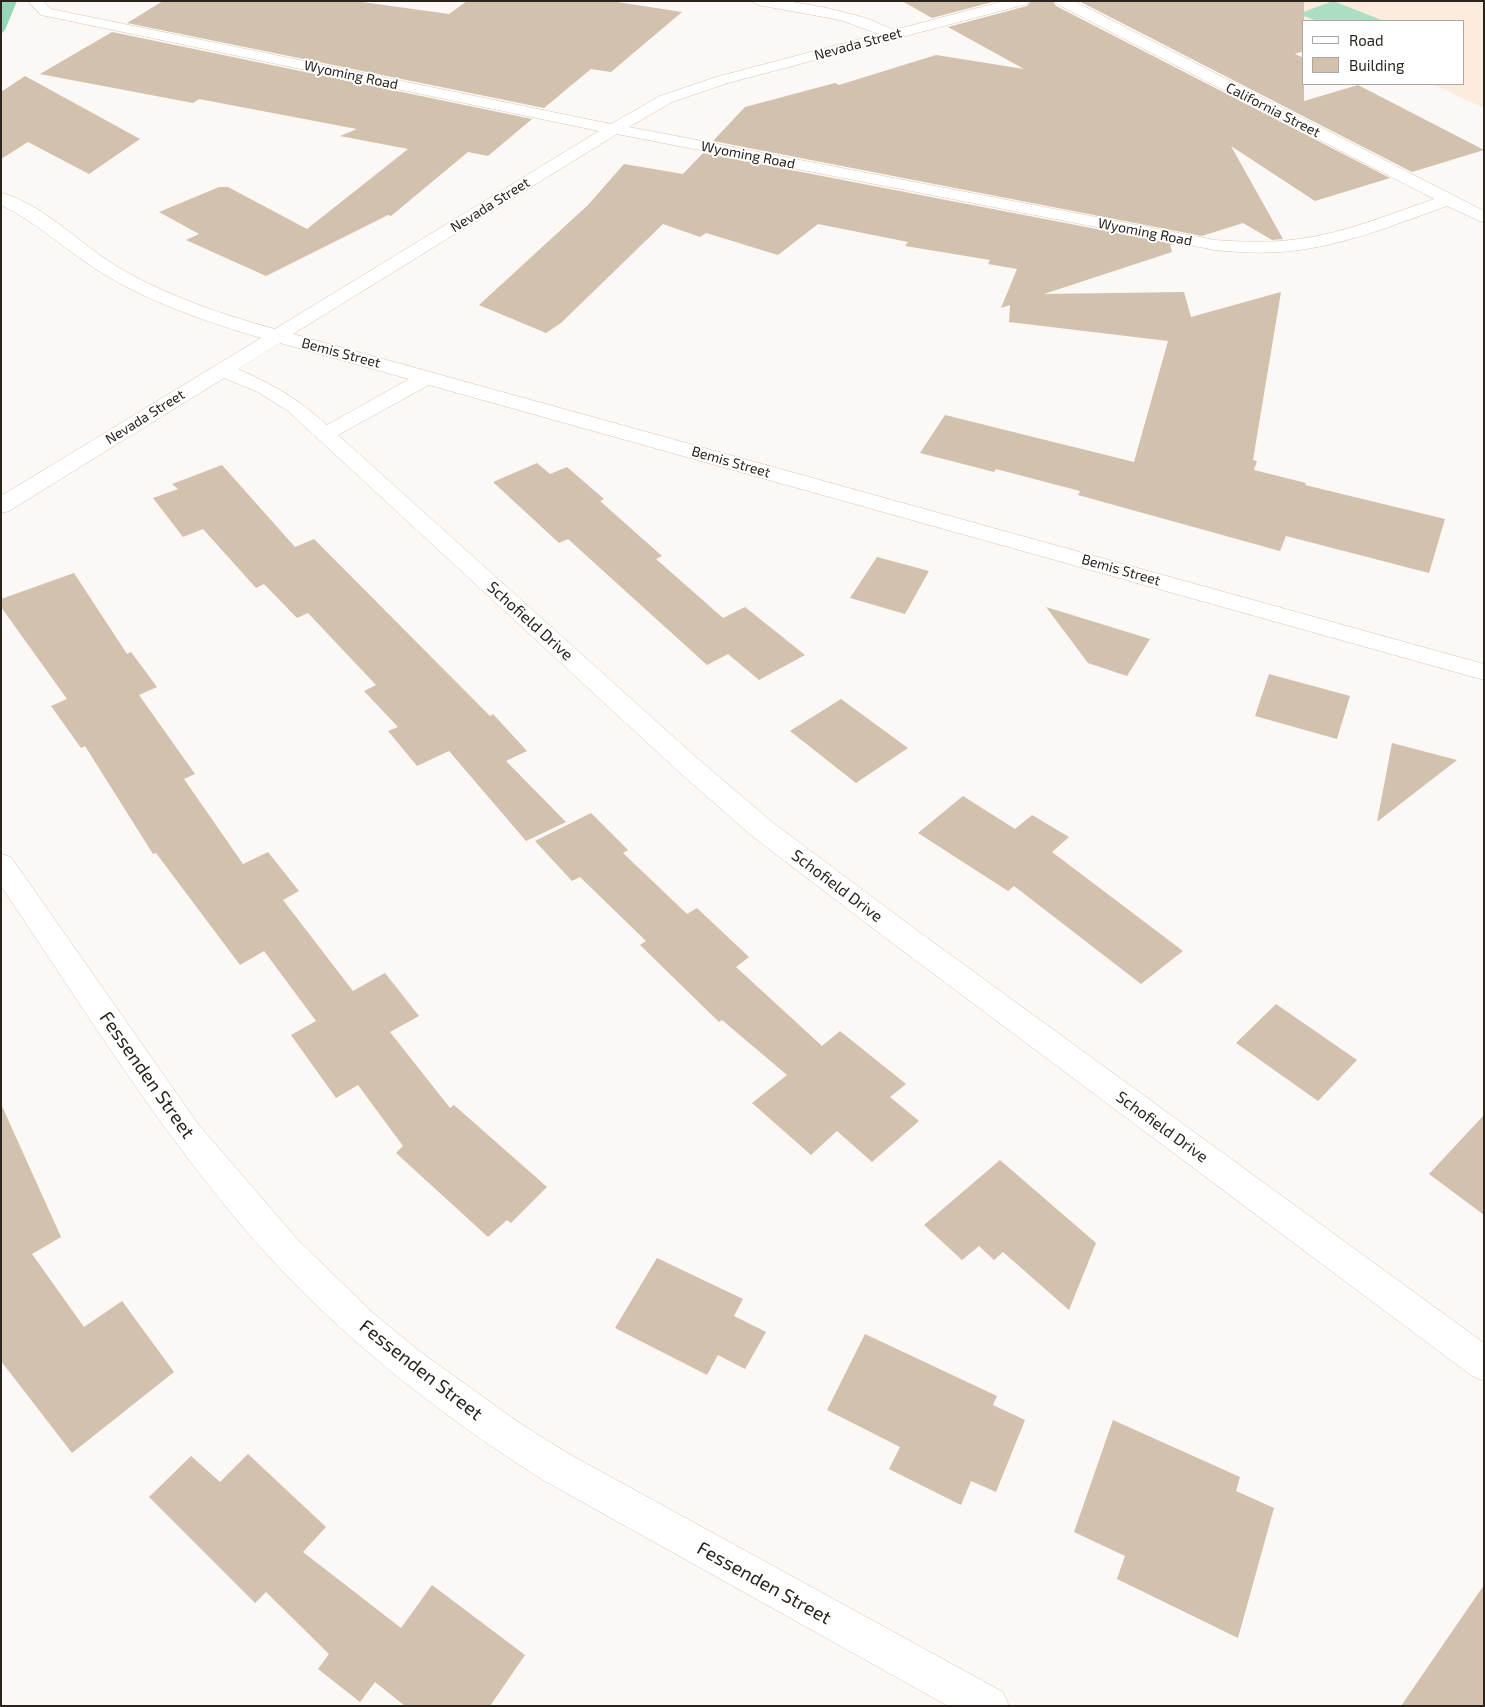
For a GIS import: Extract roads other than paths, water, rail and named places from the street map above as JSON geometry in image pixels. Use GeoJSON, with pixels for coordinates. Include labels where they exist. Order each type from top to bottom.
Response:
{"type":"FeatureCollection","features":[{"type":"Feature","properties":{"kind":"street"},"geometry":{"type":"LineString","coordinates":[[758,1],[847,17],[872,25],[892,35]]}},
{"type":"Feature","properties":{"kind":"street","name":"Nevada Street"},"geometry":{"type":"LineString","coordinates":[[1,506],[650,107],[684,92],[722,80],[1022,1]]}},
{"type":"Feature","properties":{"kind":"street","name":"California Street"},"geometry":{"type":"LineString","coordinates":[[1062,1],[1484,218]]}},
{"type":"Feature","properties":{"kind":"street","name":"Wyoming Road"},"geometry":{"type":"LineString","coordinates":[[40,7],[614,129],[1180,238],[1250,248],[1291,246],[1325,240],[1455,204],[1484,200]]}},
{"type":"Feature","properties":{"kind":"street","name":"Bemis Street"},"geometry":{"type":"LineString","coordinates":[[1,198],[31,215],[88,255],[132,282],[206,313],[278,336],[1484,672]]}},
{"type":"Feature","properties":{"kind":"street","name":"Schofield Drive"},"geometry":{"type":"LineString","coordinates":[[223,370],[282,397],[325,434],[695,772],[762,829],[900,934],[1484,1364]]}},
{"type":"Feature","properties":{"kind":"street"},"geometry":{"type":"LineString","coordinates":[[325,434],[428,377]]}},
{"type":"Feature","properties":{"kind":"street","name":"Fessenden Street"},"geometry":{"type":"LineString","coordinates":[[1,864],[187,1134],[286,1251],[384,1344],[491,1425],[556,1467],[989,1706]]}}]}
